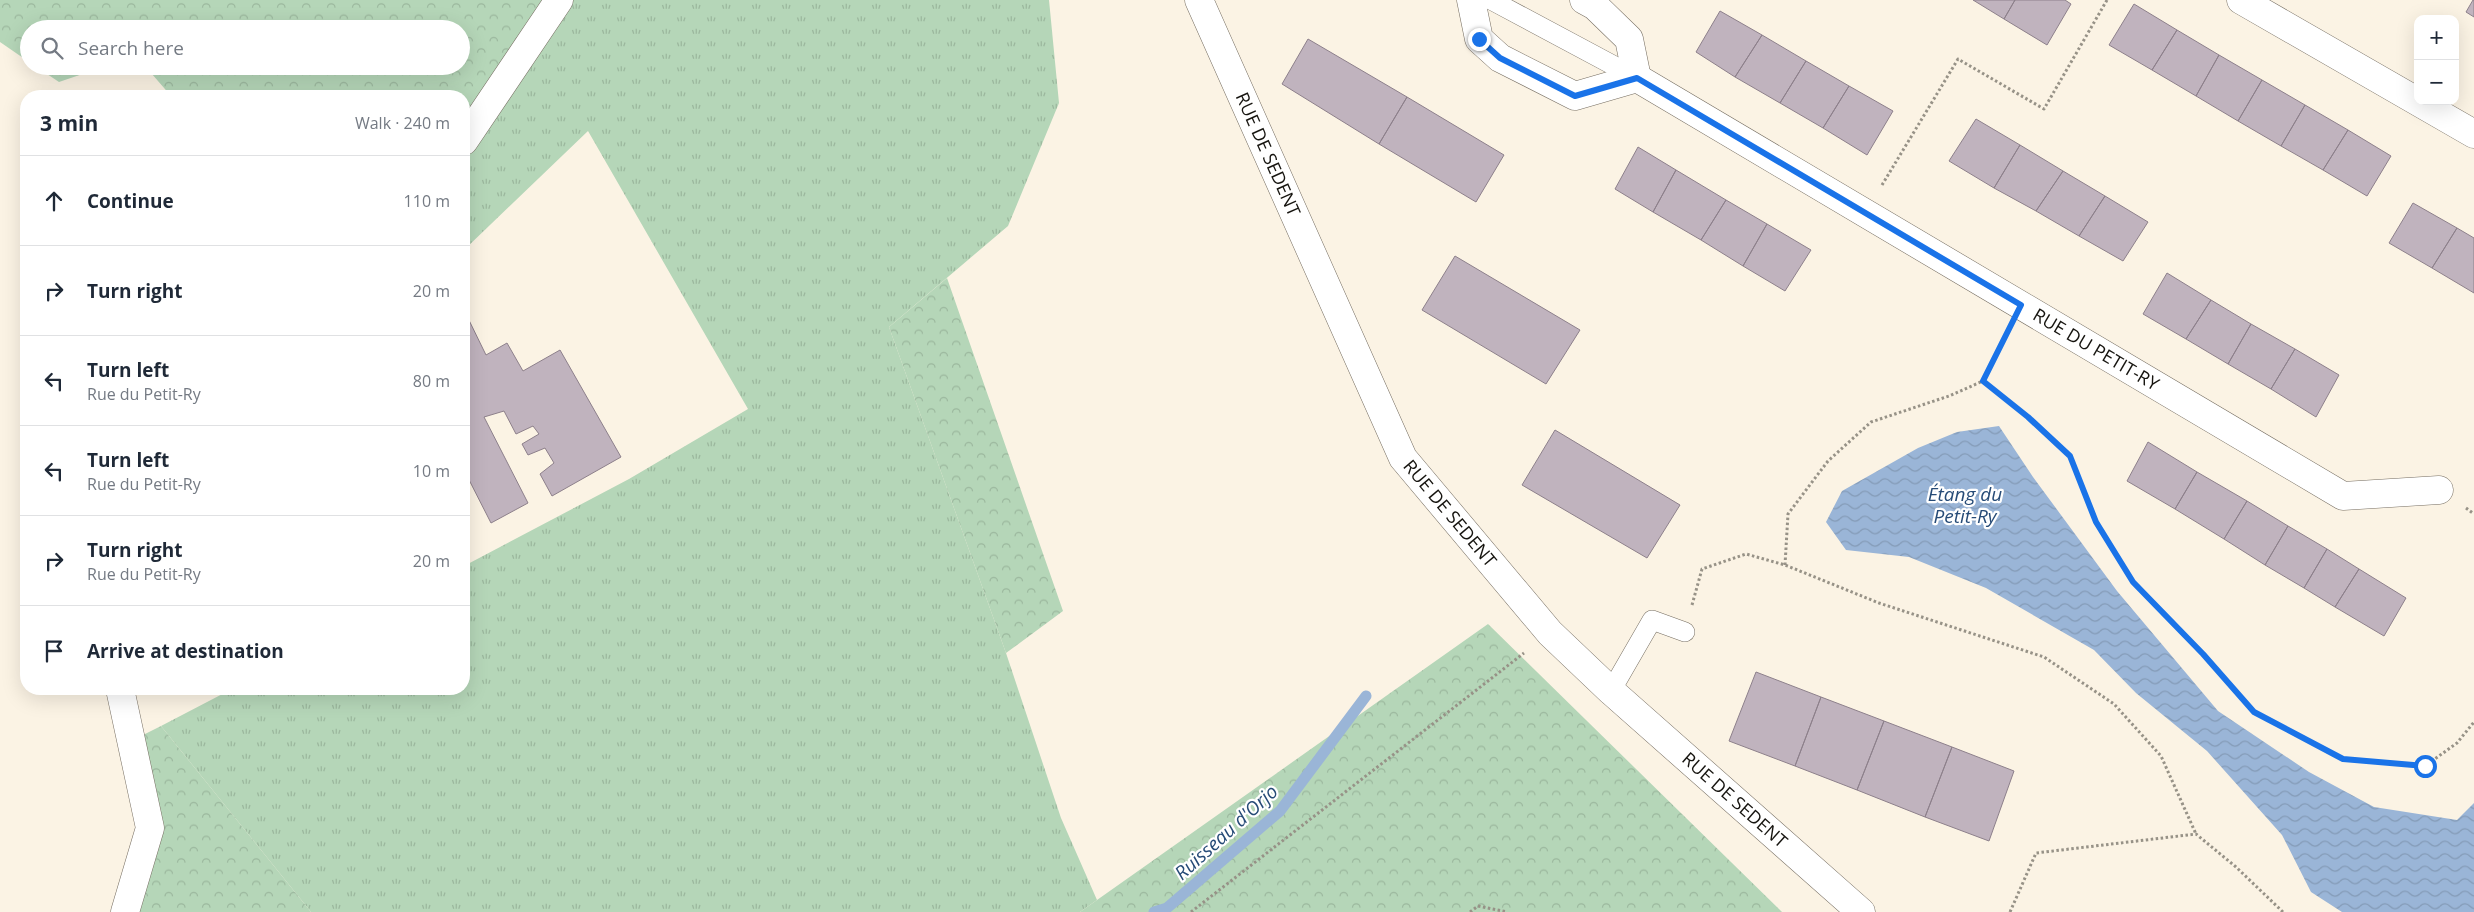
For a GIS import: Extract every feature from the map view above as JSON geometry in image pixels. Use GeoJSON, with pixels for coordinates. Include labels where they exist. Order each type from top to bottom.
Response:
{"type":"FeatureCollection","features":[{"type":"Feature","properties":{"kind":"street"},"geometry":{"type":"LineString","coordinates":[[470,132],[559,0]]}},
{"type":"Feature","properties":{"kind":"street","name":"RUE DE SEDENT"},"geometry":{"type":"LineString","coordinates":[[1199,0],[1403,458],[1550,633],[1611,691],[1861,912]]}},
{"type":"Feature","properties":{"kind":"street"},"geometry":{"type":"LineString","coordinates":[[1471,0],[1479,39],[1500,58],[1575,96],[1637,78],[1629,39],[1595,6],[1584,0]]}},
{"type":"Feature","properties":{"kind":"street"},"geometry":{"type":"LineString","coordinates":[[2241,0],[2474,134]]}},
{"type":"Feature","properties":{"kind":"street","name":"RUE DU PETIT-RY"},"geometry":{"type":"LineString","coordinates":[[1637,78],[2343,496],[2439,490]]}},
{"type":"Feature","properties":{"kind":"street"},"geometry":{"type":"LineString","coordinates":[[121,695],[150,828],[125,912]]}},
{"type":"Feature","properties":{"kind":"lane","name":"RUE DU PETIT-RY"},"geometry":{"type":"LineString","coordinates":[[1491,0],[1637,78]]}},
{"type":"Feature","properties":{"kind":"lane"},"geometry":{"type":"LineString","coordinates":[[1611,691],[1652,620],[1686,632]]}},
{"type":"Feature","properties":{"kind":"path"},"geometry":{"type":"LineString","coordinates":[[1864,214],[1958,59],[2044,109],[2107,0]]}},
{"type":"Feature","properties":{"kind":"path"},"geometry":{"type":"LineString","coordinates":[[1785,565],[1788,514],[1835,454],[1871,422],[1949,396],[1983,381],[2021,305]]}},
{"type":"Feature","properties":{"kind":"path"},"geometry":{"type":"LineString","coordinates":[[1983,381],[2028,417],[2070,456],[2096,522],[2133,582],[2203,654],[2254,712],[2343,759],[2425,766],[2457,743],[2474,722]]}},
{"type":"Feature","properties":{"kind":"path"},"geometry":{"type":"LineString","coordinates":[[1686,632],[1702,569],[1746,554],[1785,565],[1879,604],[2044,657],[2114,704],[2161,756],[2196,834],[2236,867],[2283,912]]}},
{"type":"Feature","properties":{"kind":"path"},"geometry":{"type":"LineString","coordinates":[[1191,912],[1550,633]]}},
{"type":"Feature","properties":{"kind":"path"},"geometry":{"type":"LineString","coordinates":[[2010,912],[2036,853],[2196,834]]}},
{"type":"Feature","properties":{"kind":"path"},"geometry":{"type":"LineString","coordinates":[[1470,912],[1478,906],[1507,912]]}},
{"type":"Feature","properties":{"kind":"green space"},"geometry":{"type":"Polygon","coordinates":[[[0,0],[559,0],[470,132],[470,90],[166,90],[153,75],[470,75],[470,20],[20,20],[20,56],[0,42],[0,0]]]}},
{"type":"Feature","properties":{"kind":"green space"},"geometry":{"type":"Polygon","coordinates":[[[559,0],[1049,0],[1059,103],[1008,226],[889,327],[1006,653],[1061,818],[1097,900],[1080,912],[311,912],[161,726],[220,695],[470,695],[470,563],[629,479],[748,409],[588,131],[470,244],[470,132],[559,0]]]}},
{"type":"Feature","properties":{"kind":"green space"},"geometry":{"type":"Polygon","coordinates":[[[48,75],[80,75],[59,82],[48,75]]]}},
{"type":"Feature","properties":{"kind":"green space"},"geometry":{"type":"Polygon","coordinates":[[[947,278],[1063,611],[1006,653],[889,327],[947,278]]]}},
{"type":"Feature","properties":{"kind":"green space"},"geometry":{"type":"Polygon","coordinates":[[[1488,624],[1782,912],[1080,912],[1488,624]]]}},
{"type":"Feature","properties":{"kind":"green space"},"geometry":{"type":"Polygon","coordinates":[[[161,726],[311,912],[125,912],[150,828],[131,741],[161,726]]]}},
{"type":"Feature","properties":{"kind":"water","name":"Étang du Petit-Ry"},"geometry":{"type":"Polygon","coordinates":[[[1999,426],[2033,477],[2117,591],[2218,711],[2309,772],[2374,807],[2457,820],[2474,803],[2474,912],[2342,912],[2311,892],[2282,835],[2207,751],[2136,693],[2094,650],[1986,588],[1909,557],[1846,550],[1826,522],[1842,491],[1918,448],[1957,432],[1999,426]]]}},
{"type":"Feature","properties":{"kind":"building"},"geometry":{"type":"Polygon","coordinates":[[[1973,0],[2015,0],[2004,19],[1973,0]]]}},
{"type":"Feature","properties":{"kind":"building"},"geometry":{"type":"Polygon","coordinates":[[[2015,0],[2065,0],[2071,4],[2047,45],[2004,19],[2015,0]]]}},
{"type":"Feature","properties":{"kind":"building"},"geometry":{"type":"Polygon","coordinates":[[[2474,0],[2474,17],[2466,12],[2474,0]]]}},
{"type":"Feature","properties":{"kind":"building"},"geometry":{"type":"Polygon","coordinates":[[[2134,4],[2177,30],[2152,70],[2109,45],[2134,4]]]}},
{"type":"Feature","properties":{"kind":"building"},"geometry":{"type":"Polygon","coordinates":[[[1720,11],[1762,35],[1735,77],[1696,52],[1720,11]]]}},
{"type":"Feature","properties":{"kind":"building"},"geometry":{"type":"Polygon","coordinates":[[[2177,30],[2219,55],[2196,96],[2152,70],[2177,30]]]}},
{"type":"Feature","properties":{"kind":"building"},"geometry":{"type":"Polygon","coordinates":[[[1762,35],[1806,61],[1780,103],[1735,77],[1762,35]]]}},
{"type":"Feature","properties":{"kind":"building"},"geometry":{"type":"Polygon","coordinates":[[[1308,39],[1407,97],[1379,144],[1282,84],[1308,39]]]}},
{"type":"Feature","properties":{"kind":"building"},"geometry":{"type":"Polygon","coordinates":[[[2219,55],[2262,80],[2238,121],[2196,96],[2219,55]]]}},
{"type":"Feature","properties":{"kind":"building"},"geometry":{"type":"Polygon","coordinates":[[[1806,61],[1849,86],[1823,128],[1780,103],[1806,61]]]}},
{"type":"Feature","properties":{"kind":"building"},"geometry":{"type":"Polygon","coordinates":[[[2262,80],[2305,105],[2281,146],[2238,121],[2262,80]]]}},
{"type":"Feature","properties":{"kind":"building"},"geometry":{"type":"Polygon","coordinates":[[[1849,86],[1893,111],[1867,155],[1823,128],[1849,86]]]}},
{"type":"Feature","properties":{"kind":"building"},"geometry":{"type":"Polygon","coordinates":[[[1407,97],[1504,155],[1476,202],[1379,144],[1407,97]]]}},
{"type":"Feature","properties":{"kind":"building"},"geometry":{"type":"Polygon","coordinates":[[[2305,105],[2348,130],[2323,170],[2281,146],[2305,105]]]}},
{"type":"Feature","properties":{"kind":"building"},"geometry":{"type":"Polygon","coordinates":[[[1976,119],[2020,145],[1994,188],[1949,161],[1976,119]]]}},
{"type":"Feature","properties":{"kind":"building"},"geometry":{"type":"Polygon","coordinates":[[[2348,130],[2391,156],[2367,196],[2323,170],[2348,130]]]}},
{"type":"Feature","properties":{"kind":"building"},"geometry":{"type":"Polygon","coordinates":[[[2020,145],[2063,171],[2036,211],[1994,188],[2020,145]]]}},
{"type":"Feature","properties":{"kind":"building"},"geometry":{"type":"Polygon","coordinates":[[[1638,147],[1676,170],[1653,212],[1615,189],[1638,147]]]}},
{"type":"Feature","properties":{"kind":"building"},"geometry":{"type":"Polygon","coordinates":[[[1676,170],[1726,200],[1701,240],[1653,212],[1676,170]]]}},
{"type":"Feature","properties":{"kind":"building"},"geometry":{"type":"Polygon","coordinates":[[[2063,171],[2105,196],[2079,236],[2036,211],[2063,171]]]}},
{"type":"Feature","properties":{"kind":"building"},"geometry":{"type":"Polygon","coordinates":[[[2105,196],[2148,222],[2123,261],[2079,236],[2105,196]]]}},
{"type":"Feature","properties":{"kind":"building"},"geometry":{"type":"Polygon","coordinates":[[[1726,200],[1767,224],[1743,266],[1701,240],[1726,200]]]}},
{"type":"Feature","properties":{"kind":"building"},"geometry":{"type":"Polygon","coordinates":[[[2413,203],[2457,228],[2432,268],[2389,243],[2413,203]]]}},
{"type":"Feature","properties":{"kind":"building"},"geometry":{"type":"Polygon","coordinates":[[[1767,224],[1811,250],[1785,291],[1743,266],[1767,224]]]}},
{"type":"Feature","properties":{"kind":"building"},"geometry":{"type":"Polygon","coordinates":[[[2457,228],[2474,238],[2474,293],[2432,268],[2457,228]]]}},
{"type":"Feature","properties":{"kind":"building"},"geometry":{"type":"Polygon","coordinates":[[[1455,256],[1580,330],[1546,384],[1422,310],[1455,256]]]}},
{"type":"Feature","properties":{"kind":"building"},"geometry":{"type":"Polygon","coordinates":[[[2167,273],[2211,300],[2186,339],[2143,314],[2167,273]]]}},
{"type":"Feature","properties":{"kind":"building"},"geometry":{"type":"Polygon","coordinates":[[[2211,300],[2251,324],[2228,364],[2186,339],[2211,300]]]}},
{"type":"Feature","properties":{"kind":"building"},"geometry":{"type":"Polygon","coordinates":[[[470,322],[486,355],[507,343],[523,371],[560,350],[621,457],[552,496],[540,474],[554,463],[545,448],[528,455],[522,444],[539,434],[533,426],[516,434],[504,411],[484,417],[528,503],[491,523],[470,482],[470,322]]]}},
{"type":"Feature","properties":{"kind":"building"},"geometry":{"type":"Polygon","coordinates":[[[2251,324],[2295,349],[2271,389],[2228,364],[2251,324]]]}},
{"type":"Feature","properties":{"kind":"building"},"geometry":{"type":"Polygon","coordinates":[[[2295,349],[2339,375],[2316,417],[2271,389],[2295,349]]]}},
{"type":"Feature","properties":{"kind":"building"},"geometry":{"type":"Polygon","coordinates":[[[1555,430],[1680,505],[1647,558],[1522,485],[1555,430]]]}},
{"type":"Feature","properties":{"kind":"building"},"geometry":{"type":"Polygon","coordinates":[[[2148,442],[2197,472],[2175,509],[2127,481],[2148,442]]]}},
{"type":"Feature","properties":{"kind":"building"},"geometry":{"type":"Polygon","coordinates":[[[2197,472],[2247,501],[2224,539],[2175,509],[2197,472]]]}},
{"type":"Feature","properties":{"kind":"building"},"geometry":{"type":"Polygon","coordinates":[[[2247,501],[2288,526],[2265,565],[2224,539],[2247,501]]]}},
{"type":"Feature","properties":{"kind":"building"},"geometry":{"type":"Polygon","coordinates":[[[2288,526],[2327,549],[2304,588],[2265,565],[2288,526]]]}},
{"type":"Feature","properties":{"kind":"building"},"geometry":{"type":"Polygon","coordinates":[[[2327,549],[2359,569],[2335,607],[2304,588],[2327,549]]]}},
{"type":"Feature","properties":{"kind":"building"},"geometry":{"type":"Polygon","coordinates":[[[2359,569],[2406,598],[2384,636],[2335,607],[2359,569]]]}},
{"type":"Feature","properties":{"kind":"building"},"geometry":{"type":"Polygon","coordinates":[[[1756,672],[1821,697],[1795,766],[1729,741],[1756,672]]]}},
{"type":"Feature","properties":{"kind":"building"},"geometry":{"type":"Polygon","coordinates":[[[1821,697],[1884,721],[1857,790],[1795,766],[1821,697]]]}},
{"type":"Feature","properties":{"kind":"building"},"geometry":{"type":"Polygon","coordinates":[[[1884,721],[1952,747],[1925,817],[1857,790],[1884,721]]]}},
{"type":"Feature","properties":{"kind":"building"},"geometry":{"type":"Polygon","coordinates":[[[1952,747],[2014,771],[1989,841],[1925,817],[1952,747]]]}},
{"type":"Feature","properties":{"kind":"waterway","name":"Ruisseau d'Orjo"},"geometry":{"type":"LineString","coordinates":[[1154,912],[1167,908],[1280,811],[1366,696]]}},
{"type":"Feature","properties":{"kind":"route"},"geometry":{"type":"LineString","coordinates":[[1479,39],[1500,58],[1575,96],[1604,86],[1637,78],[1864,214],[2021,305],[1983,381],[2028,417],[2070,456],[2096,522],[2133,582],[2203,654],[2254,712],[2343,759],[2425,766]]}}]}
